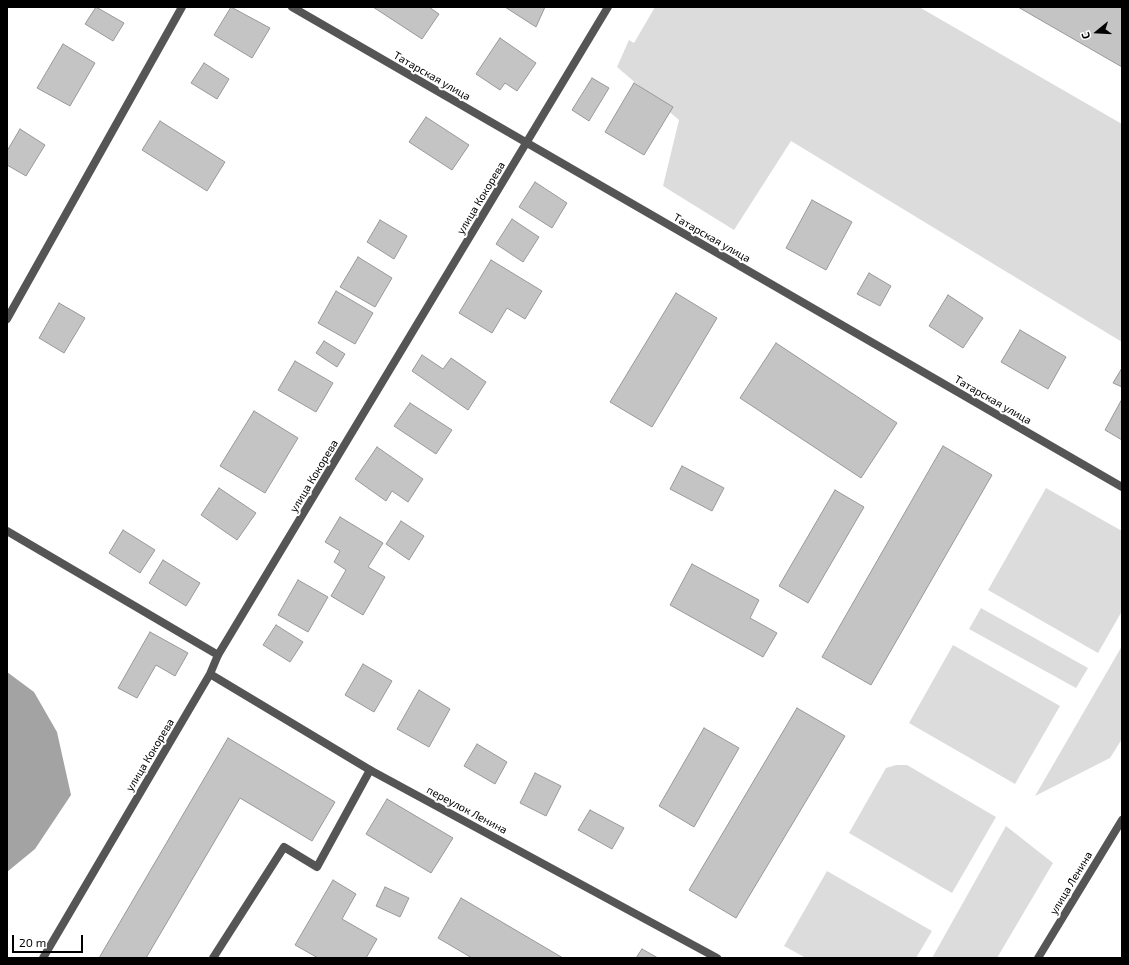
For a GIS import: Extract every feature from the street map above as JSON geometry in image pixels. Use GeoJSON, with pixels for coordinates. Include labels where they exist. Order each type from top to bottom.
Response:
{"type":"FeatureCollection","features":[{"type":"Feature","properties":{"kind":"street"},"geometry":{"type":"LineString","coordinates":[[7,319],[182,7]]}},
{"type":"Feature","properties":{"kind":"street","name":"Татарская улица"},"geometry":{"type":"LineString","coordinates":[[292,7],[1122,487]]}},
{"type":"Feature","properties":{"kind":"street","name":"улица Кокорева"},"geometry":{"type":"LineString","coordinates":[[43,958],[210,674],[218,655],[527,144],[608,7]]}},
{"type":"Feature","properties":{"kind":"street"},"geometry":{"type":"LineString","coordinates":[[7,531],[218,655]]}},
{"type":"Feature","properties":{"kind":"street","name":"переулок Ленина"},"geometry":{"type":"LineString","coordinates":[[210,674],[370,770],[717,958]]}},
{"type":"Feature","properties":{"kind":"street"},"geometry":{"type":"LineString","coordinates":[[212,958],[284,847],[317,867],[370,770]]}},
{"type":"Feature","properties":{"kind":"street","name":"улица Ленина"},"geometry":{"type":"LineString","coordinates":[[1038,958],[1122,820]]}},
{"type":"Feature","properties":{"kind":"shaded area"},"geometry":{"type":"Polygon","coordinates":[[[655,7],[919,7],[1122,124],[1122,342],[791,141],[734,230],[663,186],[679,120],[617,67],[629,40],[634,43],[655,7]]]}},
{"type":"Feature","properties":{"kind":"shaded area"},"geometry":{"type":"Polygon","coordinates":[[[1046,488],[1122,531],[1122,611],[1098,653],[988,590],[1046,488]]]}},
{"type":"Feature","properties":{"kind":"shaded area"},"geometry":{"type":"Polygon","coordinates":[[[981,608],[1088,668],[1076,688],[969,629],[981,608]]]}},
{"type":"Feature","properties":{"kind":"shaded area"},"geometry":{"type":"Polygon","coordinates":[[[953,645],[1060,706],[1015,784],[909,723],[953,645]]]}},
{"type":"Feature","properties":{"kind":"shaded area"},"geometry":{"type":"Polygon","coordinates":[[[1122,646],[1122,739],[1110,758],[1035,796],[1122,646]]]}},
{"type":"Feature","properties":{"kind":"shaded area"},"geometry":{"type":"Polygon","coordinates":[[[7,672],[34,692],[57,732],[71,795],[35,849],[7,872],[7,672]]]}},
{"type":"Feature","properties":{"kind":"shaded area"},"geometry":{"type":"Polygon","coordinates":[[[896,765],[907,765],[996,817],[952,893],[849,833],[886,768],[896,765]]]}},
{"type":"Feature","properties":{"kind":"shaded area"},"geometry":{"type":"Polygon","coordinates":[[[1006,826],[1053,863],[997,958],[932,958],[1006,826]]]}},
{"type":"Feature","properties":{"kind":"shaded area"},"geometry":{"type":"Polygon","coordinates":[[[827,871],[932,931],[916,958],[806,958],[784,946],[827,871]]]}},
{"type":"Feature","properties":{"kind":"building"},"geometry":{"type":"Polygon","coordinates":[[[96,7],[124,23],[113,41],[85,24],[96,7]]]}},
{"type":"Feature","properties":{"kind":"building"},"geometry":{"type":"Polygon","coordinates":[[[231,7],[270,28],[252,58],[214,35],[231,7]]]}},
{"type":"Feature","properties":{"kind":"building"},"geometry":{"type":"Polygon","coordinates":[[[373,7],[429,7],[439,14],[422,39],[373,7]]]}},
{"type":"Feature","properties":{"kind":"building"},"geometry":{"type":"Polygon","coordinates":[[[505,7],[545,7],[536,27],[505,7]]]}},
{"type":"Feature","properties":{"kind":"building"},"geometry":{"type":"Polygon","coordinates":[[[1018,7],[1122,7],[1122,67],[1018,7]]]}},
{"type":"Feature","properties":{"kind":"building"},"geometry":{"type":"Polygon","coordinates":[[[500,38],[536,63],[517,91],[505,83],[500,90],[476,74],[500,38]]]}},
{"type":"Feature","properties":{"kind":"building"},"geometry":{"type":"Polygon","coordinates":[[[63,44],[95,63],[70,106],[37,88],[63,44]]]}},
{"type":"Feature","properties":{"kind":"building"},"geometry":{"type":"Polygon","coordinates":[[[204,63],[229,79],[217,99],[191,83],[204,63]]]}},
{"type":"Feature","properties":{"kind":"building"},"geometry":{"type":"Polygon","coordinates":[[[592,78],[609,88],[589,121],[572,110],[592,78]]]}},
{"type":"Feature","properties":{"kind":"building"},"geometry":{"type":"Polygon","coordinates":[[[634,83],[673,107],[644,155],[605,132],[634,83]]]}},
{"type":"Feature","properties":{"kind":"building"},"geometry":{"type":"Polygon","coordinates":[[[426,117],[469,145],[452,170],[409,142],[426,117]]]}},
{"type":"Feature","properties":{"kind":"building"},"geometry":{"type":"Polygon","coordinates":[[[160,121],[225,162],[207,191],[142,150],[160,121]]]}},
{"type":"Feature","properties":{"kind":"building"},"geometry":{"type":"Polygon","coordinates":[[[20,129],[45,145],[26,176],[7,165],[7,151],[20,129]]]}},
{"type":"Feature","properties":{"kind":"building"},"geometry":{"type":"Polygon","coordinates":[[[535,182],[567,203],[552,228],[519,207],[535,182]]]}},
{"type":"Feature","properties":{"kind":"building"},"geometry":{"type":"Polygon","coordinates":[[[812,200],[852,222],[826,270],[786,248],[812,200]]]}},
{"type":"Feature","properties":{"kind":"building"},"geometry":{"type":"Polygon","coordinates":[[[512,219],[539,237],[523,262],[496,244],[512,219]]]}},
{"type":"Feature","properties":{"kind":"building"},"geometry":{"type":"Polygon","coordinates":[[[380,220],[407,236],[394,259],[367,242],[380,220]]]}},
{"type":"Feature","properties":{"kind":"building"},"geometry":{"type":"Polygon","coordinates":[[[358,257],[392,278],[375,307],[340,287],[358,257]]]}},
{"type":"Feature","properties":{"kind":"building"},"geometry":{"type":"Polygon","coordinates":[[[491,260],[542,291],[525,319],[507,308],[492,333],[459,313],[491,260]]]}},
{"type":"Feature","properties":{"kind":"building"},"geometry":{"type":"Polygon","coordinates":[[[869,273],[891,286],[880,306],[857,294],[869,273]]]}},
{"type":"Feature","properties":{"kind":"building"},"geometry":{"type":"Polygon","coordinates":[[[336,291],[373,313],[355,344],[318,323],[336,291]]]}},
{"type":"Feature","properties":{"kind":"building"},"geometry":{"type":"Polygon","coordinates":[[[676,293],[717,318],[652,427],[610,402],[676,293]]]}},
{"type":"Feature","properties":{"kind":"building"},"geometry":{"type":"Polygon","coordinates":[[[948,295],[983,318],[963,348],[929,326],[948,295]]]}},
{"type":"Feature","properties":{"kind":"building"},"geometry":{"type":"Polygon","coordinates":[[[59,303],[85,318],[64,353],[39,338],[59,303]]]}},
{"type":"Feature","properties":{"kind":"building"},"geometry":{"type":"Polygon","coordinates":[[[1020,330],[1066,357],[1048,389],[1001,362],[1020,330]]]}},
{"type":"Feature","properties":{"kind":"building"},"geometry":{"type":"Polygon","coordinates":[[[324,341],[345,354],[337,367],[316,353],[324,341]]]}},
{"type":"Feature","properties":{"kind":"building"},"geometry":{"type":"Polygon","coordinates":[[[776,343],[897,423],[861,478],[740,398],[776,343]]]}},
{"type":"Feature","properties":{"kind":"building"},"geometry":{"type":"Polygon","coordinates":[[[422,355],[443,369],[451,358],[486,382],[468,410],[412,371],[422,355]]]}},
{"type":"Feature","properties":{"kind":"building"},"geometry":{"type":"Polygon","coordinates":[[[295,361],[333,383],[316,412],[278,390],[295,361]]]}},
{"type":"Feature","properties":{"kind":"building"},"geometry":{"type":"Polygon","coordinates":[[[1122,368],[1122,387],[1113,383],[1122,368]]]}},
{"type":"Feature","properties":{"kind":"building"},"geometry":{"type":"Polygon","coordinates":[[[1122,399],[1122,440],[1105,430],[1122,399]]]}},
{"type":"Feature","properties":{"kind":"building"},"geometry":{"type":"Polygon","coordinates":[[[410,403],[452,430],[436,454],[394,426],[410,403]]]}},
{"type":"Feature","properties":{"kind":"building"},"geometry":{"type":"Polygon","coordinates":[[[254,411],[298,438],[265,493],[220,466],[254,411]]]}},
{"type":"Feature","properties":{"kind":"building"},"geometry":{"type":"Polygon","coordinates":[[[943,446],[992,475],[871,685],[822,657],[943,446]]]}},
{"type":"Feature","properties":{"kind":"building"},"geometry":{"type":"Polygon","coordinates":[[[377,447],[423,479],[408,502],[392,491],[386,501],[355,479],[377,447]]]}},
{"type":"Feature","properties":{"kind":"building"},"geometry":{"type":"Polygon","coordinates":[[[682,466],[724,488],[712,511],[670,489],[682,466]]]}},
{"type":"Feature","properties":{"kind":"building"},"geometry":{"type":"Polygon","coordinates":[[[219,488],[256,513],[237,540],[201,515],[219,488]]]}},
{"type":"Feature","properties":{"kind":"building"},"geometry":{"type":"Polygon","coordinates":[[[835,490],[864,507],[808,603],[779,586],[835,490]]]}},
{"type":"Feature","properties":{"kind":"building"},"geometry":{"type":"Polygon","coordinates":[[[340,517],[383,543],[368,567],[385,577],[363,615],[331,596],[346,570],[334,562],[340,551],[325,542],[340,517]]]}},
{"type":"Feature","properties":{"kind":"building"},"geometry":{"type":"Polygon","coordinates":[[[401,521],[424,536],[409,560],[386,544],[401,521]]]}},
{"type":"Feature","properties":{"kind":"building"},"geometry":{"type":"Polygon","coordinates":[[[123,530],[155,550],[140,573],[109,553],[123,530]]]}},
{"type":"Feature","properties":{"kind":"building"},"geometry":{"type":"Polygon","coordinates":[[[163,560],[200,583],[186,606],[149,583],[163,560]]]}},
{"type":"Feature","properties":{"kind":"building"},"geometry":{"type":"Polygon","coordinates":[[[692,564],[759,600],[750,618],[777,633],[763,657],[670,605],[692,564]]]}},
{"type":"Feature","properties":{"kind":"building"},"geometry":{"type":"Polygon","coordinates":[[[298,580],[328,597],[308,632],[278,615],[298,580]]]}},
{"type":"Feature","properties":{"kind":"building"},"geometry":{"type":"Polygon","coordinates":[[[276,625],[303,642],[290,662],[263,645],[276,625]]]}},
{"type":"Feature","properties":{"kind":"building"},"geometry":{"type":"Polygon","coordinates":[[[150,632],[188,653],[175,676],[156,665],[137,698],[118,688],[150,632]]]}},
{"type":"Feature","properties":{"kind":"building"},"geometry":{"type":"Polygon","coordinates":[[[363,664],[392,681],[374,712],[345,695],[363,664]]]}},
{"type":"Feature","properties":{"kind":"building"},"geometry":{"type":"Polygon","coordinates":[[[419,690],[450,709],[429,747],[397,729],[419,690]]]}},
{"type":"Feature","properties":{"kind":"building"},"geometry":{"type":"Polygon","coordinates":[[[797,708],[845,736],[736,918],[689,890],[797,708]]]}},
{"type":"Feature","properties":{"kind":"building"},"geometry":{"type":"Polygon","coordinates":[[[704,728],[739,748],[694,827],[659,806],[704,728]]]}},
{"type":"Feature","properties":{"kind":"building"},"geometry":{"type":"Polygon","coordinates":[[[228,738],[335,802],[312,841],[240,798],[146,958],[99,958],[228,738]]]}},
{"type":"Feature","properties":{"kind":"building"},"geometry":{"type":"Polygon","coordinates":[[[477,744],[507,762],[495,784],[464,766],[477,744]]]}},
{"type":"Feature","properties":{"kind":"building"},"geometry":{"type":"Polygon","coordinates":[[[535,773],[561,786],[546,816],[520,803],[535,773]]]}},
{"type":"Feature","properties":{"kind":"building"},"geometry":{"type":"Polygon","coordinates":[[[387,799],[453,838],[431,873],[366,834],[387,799]]]}},
{"type":"Feature","properties":{"kind":"building"},"geometry":{"type":"Polygon","coordinates":[[[590,810],[624,828],[612,849],[578,830],[590,810]]]}},
{"type":"Feature","properties":{"kind":"building"},"geometry":{"type":"Polygon","coordinates":[[[333,880],[356,894],[342,919],[377,939],[366,958],[318,958],[295,945],[333,880]]]}},
{"type":"Feature","properties":{"kind":"building"},"geometry":{"type":"Polygon","coordinates":[[[385,887],[409,898],[400,917],[376,906],[385,887]]]}},
{"type":"Feature","properties":{"kind":"building"},"geometry":{"type":"Polygon","coordinates":[[[461,898],[563,958],[472,958],[438,938],[461,898]]]}},
{"type":"Feature","properties":{"kind":"building"},"geometry":{"type":"Polygon","coordinates":[[[642,949],[658,958],[636,958],[642,949]]]}}]}
